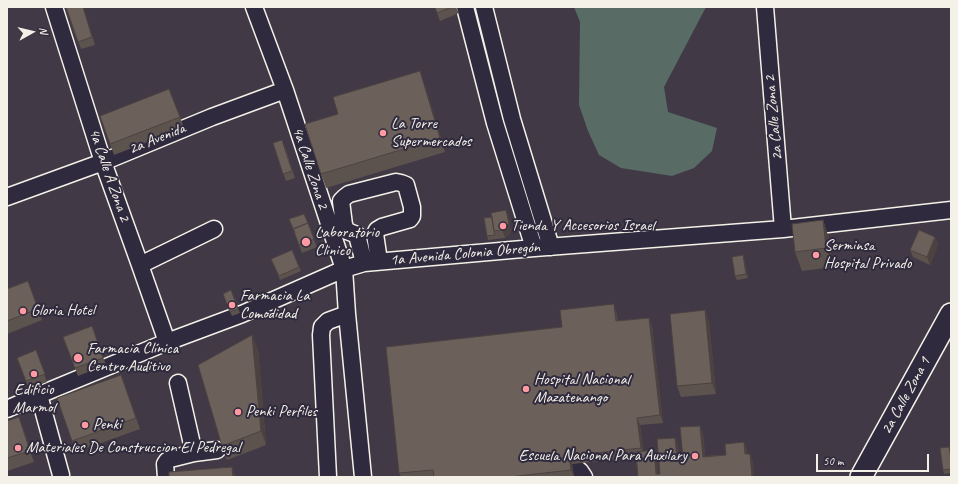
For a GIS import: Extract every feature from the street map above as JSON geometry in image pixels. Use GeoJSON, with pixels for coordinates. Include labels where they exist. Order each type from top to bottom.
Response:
{"type":"FeatureCollection","features":[{"type":"Feature","properties":{"kind":"main road","name":"2a Calle Zona 1"},"geometry":{"type":"LineString","coordinates":[[861,477],[951,314]]}},
{"type":"Feature","properties":{"kind":"street","name":"4a Calle A Zona 2"},"geometry":{"type":"LineString","coordinates":[[54,7],[103,162],[167,342]]}},
{"type":"Feature","properties":{"kind":"street","name":"4a Calle Zona 2"},"geometry":{"type":"LineString","coordinates":[[254,7],[285,90],[344,269],[363,477]]}},
{"type":"Feature","properties":{"kind":"street"},"geometry":{"type":"LineString","coordinates":[[465,7],[495,123],[534,248]]}},
{"type":"Feature","properties":{"kind":"street"},"geometry":{"type":"LineString","coordinates":[[484,7],[512,119],[551,247]]}},
{"type":"Feature","properties":{"kind":"street","name":"2a Calle Zona 2"},"geometry":{"type":"LineString","coordinates":[[765,7],[784,230]]}},
{"type":"Feature","properties":{"kind":"street"},"geometry":{"type":"LineString","coordinates":[[472,35],[490,30]]}},
{"type":"Feature","properties":{"kind":"street","name":"2a Avenida"},"geometry":{"type":"LineString","coordinates":[[7,198],[103,162],[212,117],[285,90]]}},
{"type":"Feature","properties":{"kind":"street"},"geometry":{"type":"LineString","coordinates":[[495,123],[512,119]]}},
{"type":"Feature","properties":{"kind":"street"},"geometry":{"type":"LineString","coordinates":[[396,182],[406,185],[412,207],[412,216],[410,219],[382,227],[377,230],[375,234],[372,262],[357,235],[347,231],[344,225],[341,202],[350,194],[396,182]]}},
{"type":"Feature","properties":{"kind":"street","name":"1a Avenida Colonia Obregón"},"geometry":{"type":"LineString","coordinates":[[7,409],[167,342],[242,314],[344,269],[372,262],[534,248],[784,230],[951,210]]}},
{"type":"Feature","properties":{"kind":"street"},"geometry":{"type":"LineString","coordinates":[[140,265],[214,229]]}},
{"type":"Feature","properties":{"kind":"street"},"geometry":{"type":"LineString","coordinates":[[328,477],[321,335],[322,327],[328,322],[347,314]]}},
{"type":"Feature","properties":{"kind":"street"},"geometry":{"type":"LineString","coordinates":[[178,383],[194,453]]}},
{"type":"Feature","properties":{"kind":"street"},"geometry":{"type":"LineString","coordinates":[[39,395],[61,474]]}},
{"type":"Feature","properties":{"kind":"street"},"geometry":{"type":"LineString","coordinates":[[166,477],[165,464],[170,459],[194,453],[217,450]]}},
{"type":"Feature","properties":{"kind":"street"},"geometry":{"type":"LineString","coordinates":[[540,454],[562,455],[580,471],[584,477]]}},
{"type":"Feature","properties":{"kind":"green space"},"geometry":{"type":"Polygon","coordinates":[[[574,7],[706,7],[664,87],[668,112],[717,128],[712,151],[694,168],[672,176],[621,168],[599,155],[588,131],[579,105],[580,22],[574,7]]]}},
{"type":"Feature","properties":{"kind":"building"},"geometry":{"type":"Polygon","coordinates":[[[66,7],[83,7],[92,37],[78,42],[66,7]]]}},
{"type":"Feature","properties":{"kind":"building"},"geometry":{"type":"Polygon","coordinates":[[[435,7],[452,7],[437,13],[435,7]]]}},
{"type":"Feature","properties":{"kind":"building","name":"La Torre Supermercados"},"geometry":{"type":"Polygon","coordinates":[[[420,71],[440,138],[321,174],[305,124],[338,114],[333,97],[420,71]]]}},
{"type":"Feature","properties":{"kind":"building"},"geometry":{"type":"Polygon","coordinates":[[[169,89],[180,117],[110,144],[100,116],[169,89]]]}},
{"type":"Feature","properties":{"kind":"building"},"geometry":{"type":"Polygon","coordinates":[[[282,140],[292,171],[283,174],[273,143],[282,140]]]}},
{"type":"Feature","properties":{"kind":"building"},"geometry":{"type":"Polygon","coordinates":[[[506,210],[509,224],[502,230],[494,231],[491,213],[506,210]]]}},
{"type":"Feature","properties":{"kind":"building"},"geometry":{"type":"Polygon","coordinates":[[[304,214],[308,223],[293,229],[289,219],[304,214]]]}},
{"type":"Feature","properties":{"kind":"building"},"geometry":{"type":"Polygon","coordinates":[[[492,217],[495,235],[487,236],[484,218],[492,217]]]}},
{"type":"Feature","properties":{"kind":"building"},"geometry":{"type":"Polygon","coordinates":[[[823,220],[826,248],[795,252],[792,224],[823,220]]]}},
{"type":"Feature","properties":{"kind":"building"},"geometry":{"type":"Polygon","coordinates":[[[308,223],[314,239],[299,245],[293,229],[308,223]]]}},
{"type":"Feature","properties":{"kind":"building"},"geometry":{"type":"Polygon","coordinates":[[[919,230],[935,237],[927,257],[910,250],[919,230]]]}},
{"type":"Feature","properties":{"kind":"building"},"geometry":{"type":"Polygon","coordinates":[[[292,250],[299,267],[279,276],[271,259],[292,250]]]}},
{"type":"Feature","properties":{"kind":"building"},"geometry":{"type":"Polygon","coordinates":[[[743,255],[746,274],[735,276],[732,257],[743,255]]]}},
{"type":"Feature","properties":{"kind":"building"},"geometry":{"type":"Polygon","coordinates":[[[28,281],[38,309],[7,321],[7,289],[28,281]]]}},
{"type":"Feature","properties":{"kind":"building","name":"Farmacia La Comodidad"},"geometry":{"type":"Polygon","coordinates":[[[231,290],[238,309],[230,312],[223,294],[231,290]]]}},
{"type":"Feature","properties":{"kind":"building","name":"Hospital Nacional Mazatenango"},"geometry":{"type":"Polygon","coordinates":[[[614,304],[616,321],[649,318],[660,415],[637,418],[641,448],[569,456],[571,470],[509,477],[434,477],[433,470],[399,473],[386,347],[562,327],[560,310],[614,304]]]}},
{"type":"Feature","properties":{"kind":"building"},"geometry":{"type":"Polygon","coordinates":[[[705,310],[712,383],[677,386],[670,314],[705,310]]]}},
{"type":"Feature","properties":{"kind":"building"},"geometry":{"type":"Polygon","coordinates":[[[92,326],[103,358],[75,368],[63,337],[92,326]]]}},
{"type":"Feature","properties":{"kind":"building","name":"Penki Perfiles"},"geometry":{"type":"Polygon","coordinates":[[[252,335],[261,431],[222,446],[198,365],[252,335]]]}},
{"type":"Feature","properties":{"kind":"building","name":"Edificio Marmol"},"geometry":{"type":"Polygon","coordinates":[[[36,350],[45,374],[26,381],[17,358],[36,350]]]}},
{"type":"Feature","properties":{"kind":"building"},"geometry":{"type":"Polygon","coordinates":[[[121,375],[136,418],[72,441],[57,398],[121,375]]]}},
{"type":"Feature","properties":{"kind":"building"},"geometry":{"type":"Polygon","coordinates":[[[19,417],[30,451],[7,458],[7,421],[19,417]]]}},
{"type":"Feature","properties":{"kind":"building","name":"Escuela Nacional Para Auxilary"},"geometry":{"type":"Polygon","coordinates":[[[700,426],[703,457],[726,455],[725,444],[744,442],[745,454],[750,454],[752,477],[638,477],[636,452],[654,450],[656,474],[660,474],[657,439],[675,438],[677,459],[683,458],[680,427],[700,426]]]}},
{"type":"Feature","properties":{"kind":"building"},"geometry":{"type":"Polygon","coordinates":[[[949,447],[951,469],[943,470],[940,448],[949,447]]]}},
{"type":"Feature","properties":{"kind":"building"},"geometry":{"type":"Polygon","coordinates":[[[232,467],[233,477],[169,477],[169,472],[232,467]]]}},
{"type":"Feature","properties":{"kind":"place","name":"La Torre Supermercados"},"geometry":{"type":"Point","coordinates":[383,133]}},
{"type":"Feature","properties":{"kind":"place","name":"Tienda Y Accesorios Israel"},"geometry":{"type":"Point","coordinates":[503,226]}},
{"type":"Feature","properties":{"kind":"place","name":"Laboratorio Clinico"},"geometry":{"type":"Point","coordinates":[306,242]}},
{"type":"Feature","properties":{"kind":"place","name":"Serminsa Hospital Privado"},"geometry":{"type":"Point","coordinates":[816,255]}},
{"type":"Feature","properties":{"kind":"place","name":"Farmacia La Comodidad"},"geometry":{"type":"Point","coordinates":[232,305]}},
{"type":"Feature","properties":{"kind":"place","name":"Gloria Hotel"},"geometry":{"type":"Point","coordinates":[23,311]}},
{"type":"Feature","properties":{"kind":"place","name":"Farmacia Clínica Centro Auditivo"},"geometry":{"type":"Point","coordinates":[78,358]}},
{"type":"Feature","properties":{"kind":"place","name":"Edificio Marmol"},"geometry":{"type":"Point","coordinates":[34,374]}},
{"type":"Feature","properties":{"kind":"place","name":"Hospital Nacional Mazatenango"},"geometry":{"type":"Point","coordinates":[526,389]}},
{"type":"Feature","properties":{"kind":"place","name":"Penki Perfiles"},"geometry":{"type":"Point","coordinates":[238,412]}},
{"type":"Feature","properties":{"kind":"place","name":"Penki"},"geometry":{"type":"Point","coordinates":[85,425]}},
{"type":"Feature","properties":{"kind":"place","name":"Materiales De Construccion El Pedregal"},"geometry":{"type":"Point","coordinates":[18,448]}},
{"type":"Feature","properties":{"kind":"place","name":"Escuela Nacional Para Auxilary"},"geometry":{"type":"Point","coordinates":[695,456]}}]}
